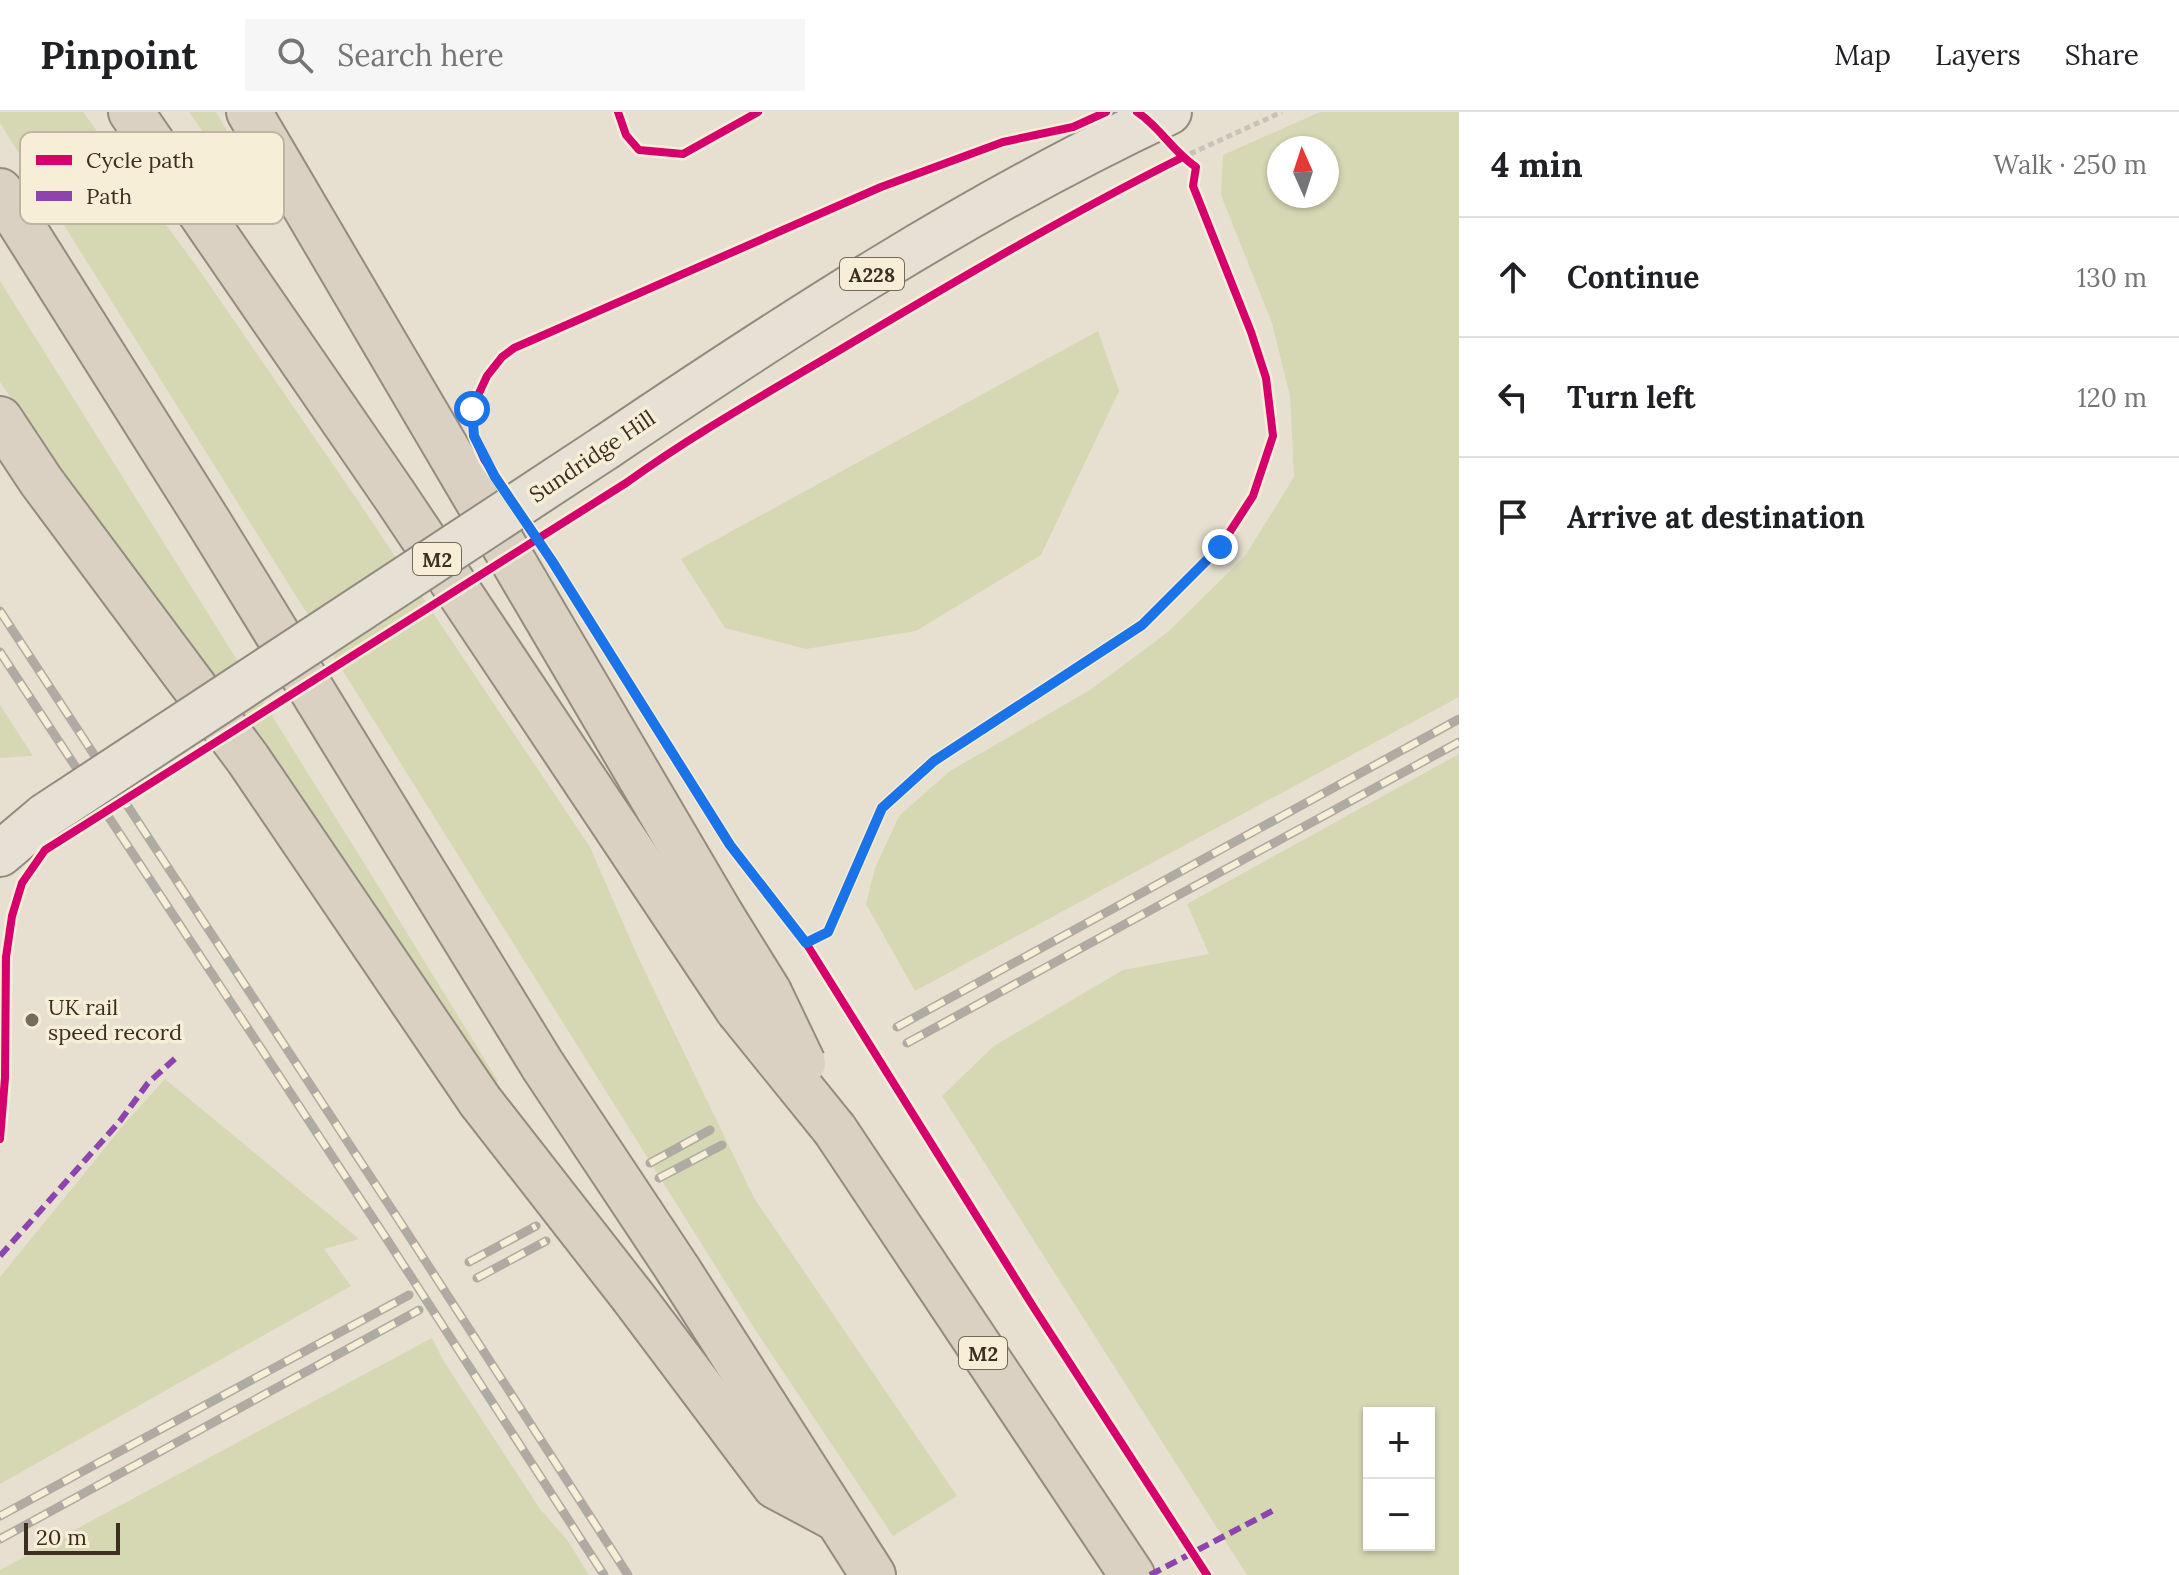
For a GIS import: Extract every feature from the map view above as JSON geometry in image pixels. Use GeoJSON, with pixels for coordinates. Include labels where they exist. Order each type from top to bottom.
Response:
{"type":"FeatureCollection","features":[{"type":"Feature","properties":{"kind":"highway","name":"M2"},"geometry":{"type":"LineString","coordinates":[[131,112],[145,132]]}},
{"type":"Feature","properties":{"kind":"highway","name":"M2"},"geometry":{"type":"LineString","coordinates":[[249,112],[261,132]]}},
{"type":"Feature","properties":{"kind":"highway","name":"M2"},"geometry":{"type":"LineString","coordinates":[[284,172],[704,886],[754,1001]]}},
{"type":"Feature","properties":{"kind":"highway"},"geometry":{"type":"LineString","coordinates":[[0,191],[20,223]]}},
{"type":"Feature","properties":{"kind":"highway"},"geometry":{"type":"LineString","coordinates":[[21,224],[208,521],[543,1066],[679,1271],[873,1575]]}},
{"type":"Feature","properties":{"kind":"highway","name":"M2"},"geometry":{"type":"LineString","coordinates":[[208,224],[395,496],[754,1001],[835,1130],[1132,1575]]}},
{"type":"Feature","properties":{"kind":"highway"},"geometry":{"type":"LineString","coordinates":[[0,419],[51,493],[248,759],[480,1101],[775,1486],[835,1518]]}},
{"type":"Feature","properties":{"kind":"main road","name":"Sundridge Hill"},"geometry":{"type":"LineString","coordinates":[[19,833],[920,243],[1090,149],[1160,116]]}},
{"type":"Feature","properties":{"kind":"path"},"geometry":{"type":"LineString","coordinates":[[1168,164],[1185,160],[1282,112]]}},
{"type":"Feature","properties":{"kind":"path"},"geometry":{"type":"LineString","coordinates":[[1160,116],[1185,160]]}},
{"type":"Feature","properties":{"kind":"green space"},"geometry":{"type":"Polygon","coordinates":[[[0,112],[83,112],[98,132],[20,132],[20,155],[0,123],[0,112]]]}},
{"type":"Feature","properties":{"kind":"green space"},"geometry":{"type":"Polygon","coordinates":[[[189,112],[216,112],[228,132],[203,132],[189,112]]]}},
{"type":"Feature","properties":{"kind":"green space"},"geometry":{"type":"Polygon","coordinates":[[[1320,112],[1459,112],[1459,697],[915,991],[866,904],[875,868],[899,816],[950,771],[1090,690],[1168,632],[1245,556],[1294,477],[1290,396],[1272,323],[1221,195],[1223,155],[1320,112]]]}},
{"type":"Feature","properties":{"kind":"green space"},"geometry":{"type":"Polygon","coordinates":[[[63,224],[165,224],[200,271],[590,847],[637,955],[754,1198],[957,1496],[893,1536],[756,1331],[63,224]]]}},
{"type":"Feature","properties":{"kind":"green space"},"geometry":{"type":"Polygon","coordinates":[[[0,281],[498,1081],[489,1087],[0,382],[0,281]]]}},
{"type":"Feature","properties":{"kind":"green space"},"geometry":{"type":"Polygon","coordinates":[[[1098,331],[1119,391],[1041,555],[916,631],[806,649],[725,628],[681,559],[1098,331]]]}},
{"type":"Feature","properties":{"kind":"green space"},"geometry":{"type":"Polygon","coordinates":[[[0,705],[33,756],[0,758],[0,705]]]}},
{"type":"Feature","properties":{"kind":"green space"},"geometry":{"type":"Polygon","coordinates":[[[1459,754],[1459,1575],[1247,1575],[942,1096],[994,1046],[1123,970],[1209,954],[1187,904],[1459,754]]]}},
{"type":"Feature","properties":{"kind":"green space"},"geometry":{"type":"Polygon","coordinates":[[[165,1079],[359,1239],[324,1249],[351,1286],[0,1484],[0,1277],[126,1122],[165,1079]]]}},
{"type":"Feature","properties":{"kind":"green space"},"geometry":{"type":"Polygon","coordinates":[[[432,1338],[443,1360],[540,1509],[568,1541],[589,1575],[0,1575],[0,1570],[432,1338]]]}},
{"type":"Feature","properties":{"kind":"railway"},"geometry":{"type":"LineString","coordinates":[[0,611],[628,1575]]}},
{"type":"Feature","properties":{"kind":"railway"},"geometry":{"type":"LineString","coordinates":[[0,652],[604,1575]]}},
{"type":"Feature","properties":{"kind":"railway"},"geometry":{"type":"LineString","coordinates":[[897,1027],[1459,719]]}},
{"type":"Feature","properties":{"kind":"railway"},"geometry":{"type":"LineString","coordinates":[[907,1043],[1459,742]]}},
{"type":"Feature","properties":{"kind":"railway"},"geometry":{"type":"LineString","coordinates":[[650,1163],[710,1130]]}},
{"type":"Feature","properties":{"kind":"railway"},"geometry":{"type":"LineString","coordinates":[[659,1178],[722,1145]]}},
{"type":"Feature","properties":{"kind":"railway"},"geometry":{"type":"LineString","coordinates":[[469,1262],[536,1226]]}},
{"type":"Feature","properties":{"kind":"railway"},"geometry":{"type":"LineString","coordinates":[[477,1278],[546,1241]]}},
{"type":"Feature","properties":{"kind":"railway"},"geometry":{"type":"LineString","coordinates":[[0,1516],[409,1295]]}},
{"type":"Feature","properties":{"kind":"railway"},"geometry":{"type":"LineString","coordinates":[[0,1539],[419,1310]]}},
{"type":"Feature","properties":{"kind":"marked path"},"geometry":{"type":"LineString","coordinates":[[0,1256],[120,1121],[148,1083],[178,1056]]}},
{"type":"Feature","properties":{"kind":"marked path"},"geometry":{"type":"LineString","coordinates":[[1150,1575],[1276,1509]]}},
{"type":"Feature","properties":{"kind":"cycle path"},"geometry":{"type":"LineString","coordinates":[[618,112],[626,135],[639,150],[683,154],[758,112]]}},
{"type":"Feature","properties":{"kind":"cycle path"},"geometry":{"type":"LineString","coordinates":[[1106,112],[1073,127],[1003,142],[881,187],[514,348],[487,376],[473,406],[474,436],[484,459],[552,561],[730,845],[806,943],[1034,1308],[1207,1575]]}},
{"type":"Feature","properties":{"kind":"cycle path"},"geometry":{"type":"LineString","coordinates":[[806,943],[828,932],[882,808],[934,761],[1142,625],[1220,547],[1253,496],[1273,436],[1266,378],[1193,186],[1196,167],[1137,112]]}},
{"type":"Feature","properties":{"kind":"cycle path"},"geometry":{"type":"LineString","coordinates":[[0,1139],[5,1078],[6,957],[12,916],[22,883],[45,850],[733,413],[1010,250],[1181,158]]}},
{"type":"Feature","properties":{"kind":"place","name":"UK rail speed record"},"geometry":{"type":"Point","coordinates":[32,1020]}},
{"type":"Feature","properties":{"kind":"route"},"geometry":{"type":"LineString","coordinates":[[472,409],[474,436],[495,477],[552,561],[730,845],[806,943],[828,932],[882,808],[934,761],[1142,625],[1220,547]]}}]}
